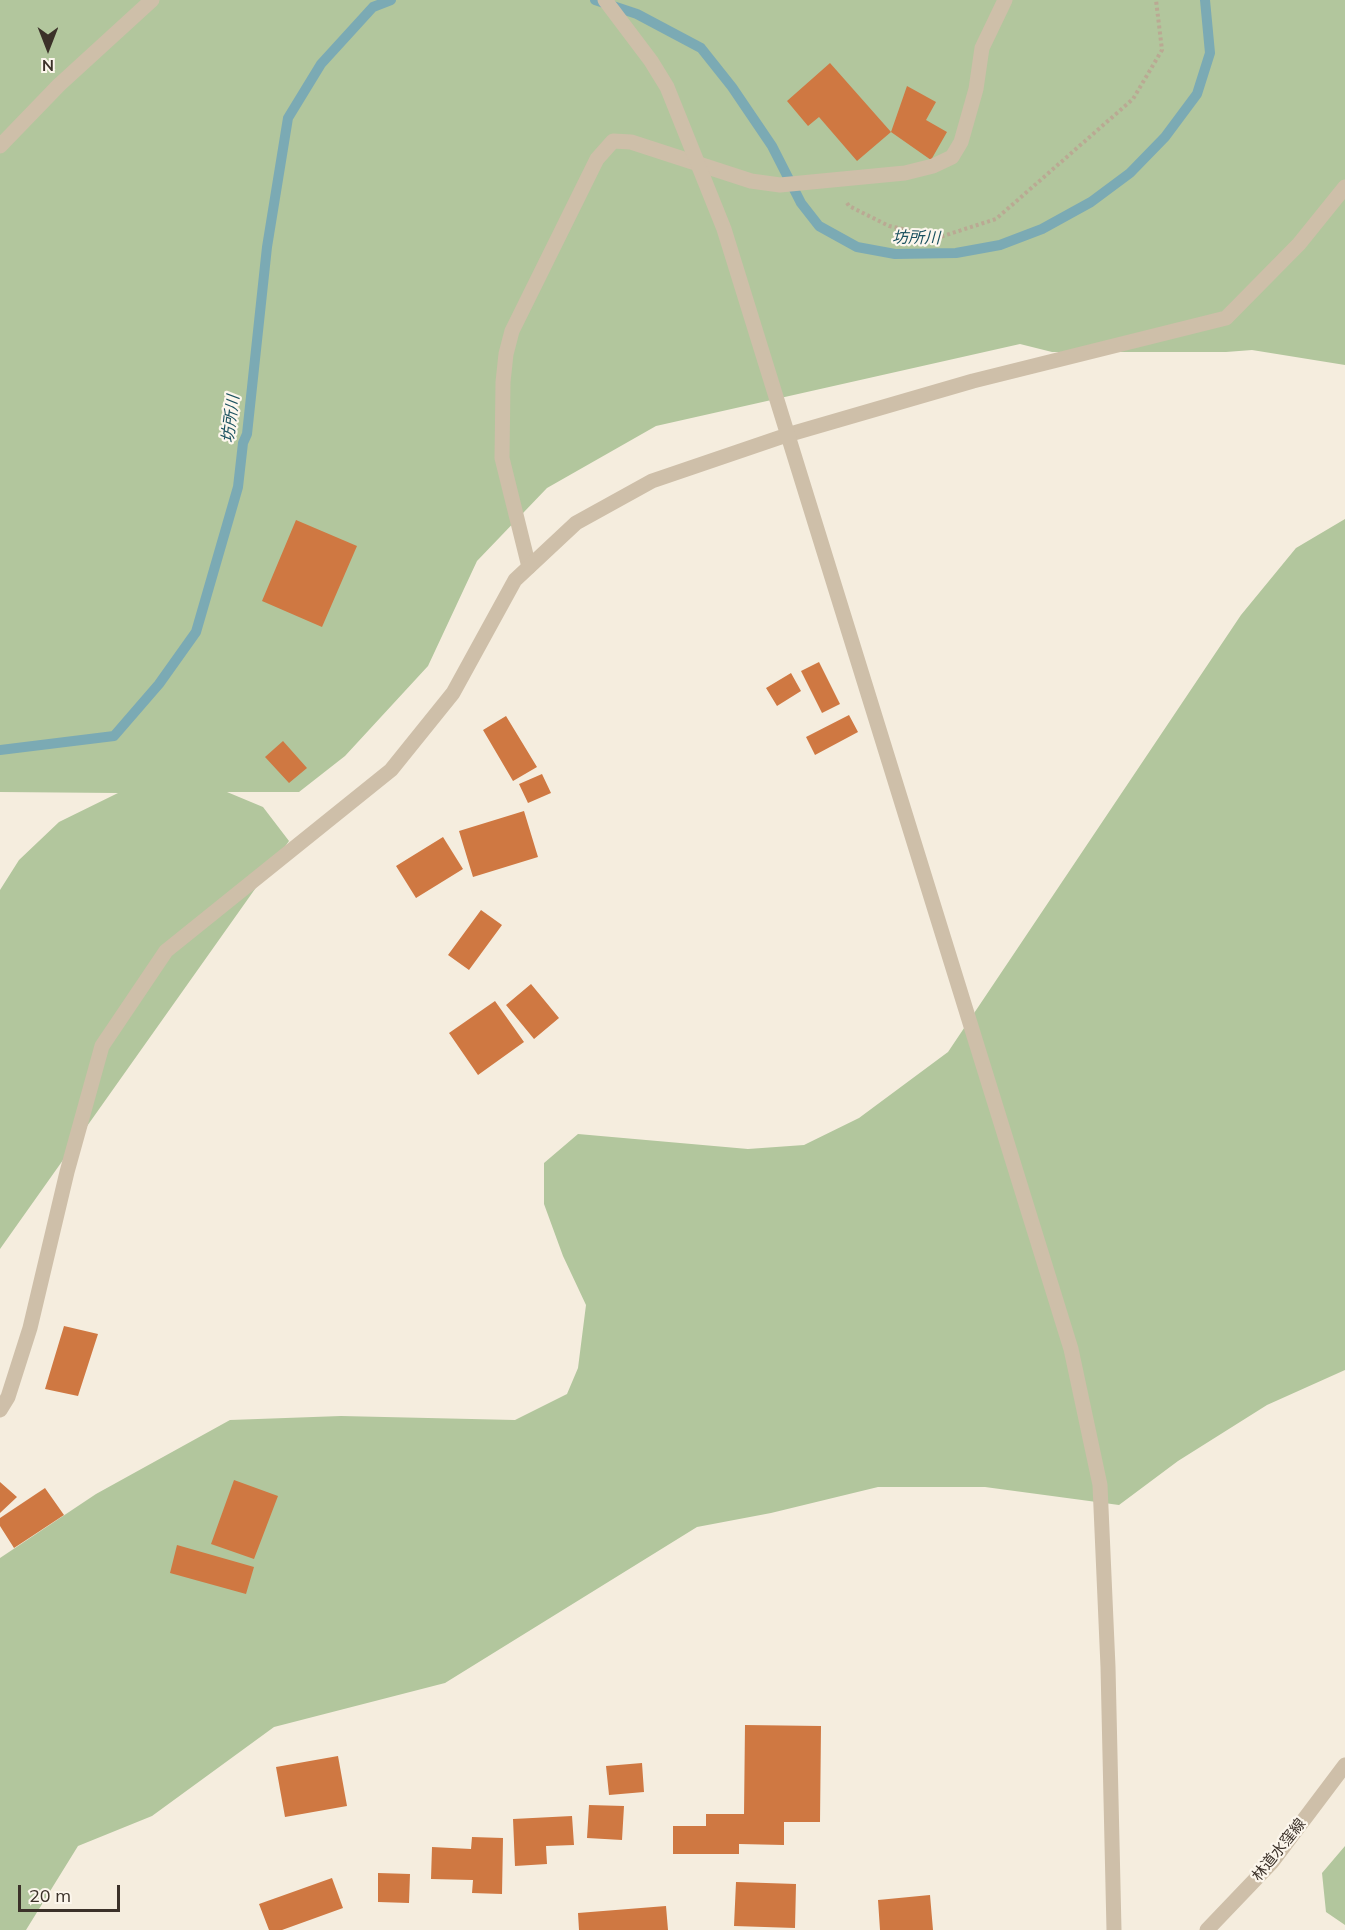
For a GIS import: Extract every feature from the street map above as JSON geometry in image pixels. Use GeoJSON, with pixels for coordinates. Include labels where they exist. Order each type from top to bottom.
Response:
{"type":"FeatureCollection","features":[{"type":"Feature","properties":{"kind":"street"},"geometry":{"type":"LineString","coordinates":[[0,146],[58,85],[152,0]]}},
{"type":"Feature","properties":{"kind":"street"},"geometry":{"type":"LineString","coordinates":[[605,0],[651,61],[667,87],[724,229],[1071,1349],[1100,1485],[1108,1667],[1114,1930]]}},
{"type":"Feature","properties":{"kind":"street"},"geometry":{"type":"LineString","coordinates":[[529,567],[502,458],[503,382],[506,354],[512,331],[597,159],[613,141],[631,142],[751,181],[780,185],[904,173],[933,166],[952,157],[961,142],[976,89],[982,48],[1005,0]]}},
{"type":"Feature","properties":{"kind":"street"},"geometry":{"type":"LineString","coordinates":[[0,1410],[8,1397],[30,1328],[67,1172],[102,1046],[166,951],[391,770],[453,693],[515,580],[576,523],[652,481],[787,435],[973,381],[1226,318],[1299,244],[1345,187]]}},
{"type":"Feature","properties":{"kind":"street","name":"林道水窪線"},"geometry":{"type":"LineString","coordinates":[[1207,1930],[1272,1862],[1345,1765]]}},
{"type":"Feature","properties":{"kind":"path"},"geometry":{"type":"LineString","coordinates":[[837,180],[849,206],[889,226],[939,237],[996,219],[1133,99],[1162,50],[1156,0]]}},
{"type":"Feature","properties":{"kind":"green space"},"geometry":{"type":"Polygon","coordinates":[[[0,0],[1345,0],[1345,365],[1252,350],[1052,352],[1020,344],[656,426],[547,488],[477,561],[428,666],[345,756],[299,792],[227,792],[263,807],[289,841],[0,1249],[0,890],[19,860],[59,822],[118,793],[0,792],[0,0]]]}},
{"type":"Feature","properties":{"kind":"green space"},"geometry":{"type":"Polygon","coordinates":[[[1345,519],[1345,1370],[1267,1405],[1178,1461],[1119,1505],[985,1487],[878,1487],[771,1513],[697,1527],[445,1683],[274,1727],[152,1816],[78,1846],[26,1930],[0,1930],[0,1558],[96,1494],[230,1420],[341,1416],[515,1420],[567,1394],[578,1368],[586,1305],[563,1256],[544,1204],[544,1163],[578,1134],[748,1149],[804,1145],[859,1118],[948,1052],[1241,615],[1296,548],[1345,519]]]}},
{"type":"Feature","properties":{"kind":"green space"},"geometry":{"type":"Polygon","coordinates":[[[1345,1846],[1345,1925],[1326,1912],[1322,1873],[1345,1846]]]}},
{"type":"Feature","properties":{"kind":"building"},"geometry":{"type":"Polygon","coordinates":[[[830,63],[891,132],[857,161],[819,117],[808,126],[787,101],[830,63]]]}},
{"type":"Feature","properties":{"kind":"building"},"geometry":{"type":"Polygon","coordinates":[[[907,86],[936,102],[926,120],[947,132],[931,160],[891,132],[907,86]]]}},
{"type":"Feature","properties":{"kind":"building"},"geometry":{"type":"Polygon","coordinates":[[[296,520],[357,546],[322,627],[262,601],[296,520]]]}},
{"type":"Feature","properties":{"kind":"building"},"geometry":{"type":"Polygon","coordinates":[[[819,662],[840,704],[822,713],[801,671],[819,662]]]}},
{"type":"Feature","properties":{"kind":"building"},"geometry":{"type":"Polygon","coordinates":[[[791,673],[801,691],[777,706],[766,688],[791,673]]]}},
{"type":"Feature","properties":{"kind":"building"},"geometry":{"type":"Polygon","coordinates":[[[849,715],[858,732],[815,755],[806,737],[849,715]]]}},
{"type":"Feature","properties":{"kind":"building"},"geometry":{"type":"Polygon","coordinates":[[[506,716],[537,767],[513,781],[483,730],[506,716]]]}},
{"type":"Feature","properties":{"kind":"building"},"geometry":{"type":"Polygon","coordinates":[[[283,741],[307,768],[289,783],[265,757],[283,741]]]}},
{"type":"Feature","properties":{"kind":"building"},"geometry":{"type":"Polygon","coordinates":[[[542,774],[551,793],[528,803],[519,784],[542,774]]]}},
{"type":"Feature","properties":{"kind":"building"},"geometry":{"type":"Polygon","coordinates":[[[524,811],[538,857],[473,877],[459,831],[524,811]]]}},
{"type":"Feature","properties":{"kind":"building"},"geometry":{"type":"Polygon","coordinates":[[[443,837],[463,869],[416,898],[396,866],[443,837]]]}},
{"type":"Feature","properties":{"kind":"building"},"geometry":{"type":"Polygon","coordinates":[[[481,910],[502,925],[469,970],[448,955],[481,910]]]}},
{"type":"Feature","properties":{"kind":"building"},"geometry":{"type":"Polygon","coordinates":[[[531,984],[559,1018],[534,1039],[506,1005],[531,984]]]}},
{"type":"Feature","properties":{"kind":"building"},"geometry":{"type":"Polygon","coordinates":[[[495,1001],[524,1042],[478,1075],[449,1033],[495,1001]]]}},
{"type":"Feature","properties":{"kind":"building"},"geometry":{"type":"Polygon","coordinates":[[[64,1326],[98,1334],[78,1396],[45,1389],[64,1326]]]}},
{"type":"Feature","properties":{"kind":"building"},"geometry":{"type":"Polygon","coordinates":[[[234,1480],[278,1496],[254,1559],[211,1544],[234,1480]]]}},
{"type":"Feature","properties":{"kind":"building"},"geometry":{"type":"Polygon","coordinates":[[[0,1482],[17,1497],[0,1513],[0,1482]]]}},
{"type":"Feature","properties":{"kind":"building"},"geometry":{"type":"Polygon","coordinates":[[[45,1488],[64,1515],[14,1548],[0,1526],[0,1518],[45,1488]]]}},
{"type":"Feature","properties":{"kind":"building"},"geometry":{"type":"Polygon","coordinates":[[[177,1545],[254,1567],[246,1594],[170,1573],[177,1545]]]}},
{"type":"Feature","properties":{"kind":"building"},"geometry":{"type":"Polygon","coordinates":[[[745,1725],[821,1726],[820,1822],[784,1822],[784,1845],[739,1844],[739,1854],[673,1854],[673,1826],[706,1826],[706,1814],[744,1814],[745,1725]]]}},
{"type":"Feature","properties":{"kind":"building"},"geometry":{"type":"Polygon","coordinates":[[[338,1756],[347,1806],[285,1817],[276,1767],[338,1756]]]}},
{"type":"Feature","properties":{"kind":"building"},"geometry":{"type":"Polygon","coordinates":[[[642,1763],[644,1792],[609,1795],[606,1766],[642,1763]]]}},
{"type":"Feature","properties":{"kind":"building"},"geometry":{"type":"Polygon","coordinates":[[[589,1805],[624,1806],[622,1840],[587,1838],[589,1805]]]}},
{"type":"Feature","properties":{"kind":"building"},"geometry":{"type":"Polygon","coordinates":[[[572,1816],[574,1845],[546,1846],[547,1864],[515,1866],[513,1819],[572,1816]]]}},
{"type":"Feature","properties":{"kind":"building"},"geometry":{"type":"Polygon","coordinates":[[[472,1837],[503,1838],[502,1894],[472,1893],[473,1880],[431,1879],[432,1847],[471,1849],[472,1837]]]}},
{"type":"Feature","properties":{"kind":"building"},"geometry":{"type":"Polygon","coordinates":[[[378,1873],[410,1874],[409,1903],[378,1902],[378,1873]]]}},
{"type":"Feature","properties":{"kind":"building"},"geometry":{"type":"Polygon","coordinates":[[[332,1878],[343,1908],[282,1930],[269,1930],[259,1904],[332,1878]]]}},
{"type":"Feature","properties":{"kind":"building"},"geometry":{"type":"Polygon","coordinates":[[[736,1882],[796,1884],[795,1928],[734,1926],[736,1882]]]}},
{"type":"Feature","properties":{"kind":"building"},"geometry":{"type":"Polygon","coordinates":[[[930,1895],[933,1930],[880,1930],[878,1900],[930,1895]]]}},
{"type":"Feature","properties":{"kind":"building"},"geometry":{"type":"Polygon","coordinates":[[[666,1906],[668,1930],[579,1930],[578,1913],[666,1906]]]}},
{"type":"Feature","properties":{"kind":"waterway","name":"坊所川"},"geometry":{"type":"LineString","coordinates":[[0,750],[114,736],[159,684],[196,632],[238,487],[243,443],[247,434],[267,247],[288,118],[321,64],[373,7],[391,0]]}},
{"type":"Feature","properties":{"kind":"waterway","name":"坊所川"},"geometry":{"type":"LineString","coordinates":[[595,0],[637,14],[701,48],[732,87],[772,146],[801,203],[819,226],[857,247],[895,254],[956,253],[1000,245],[1042,229],[1091,202],[1130,173],[1165,137],[1197,94],[1210,53],[1205,0]]}}]}
